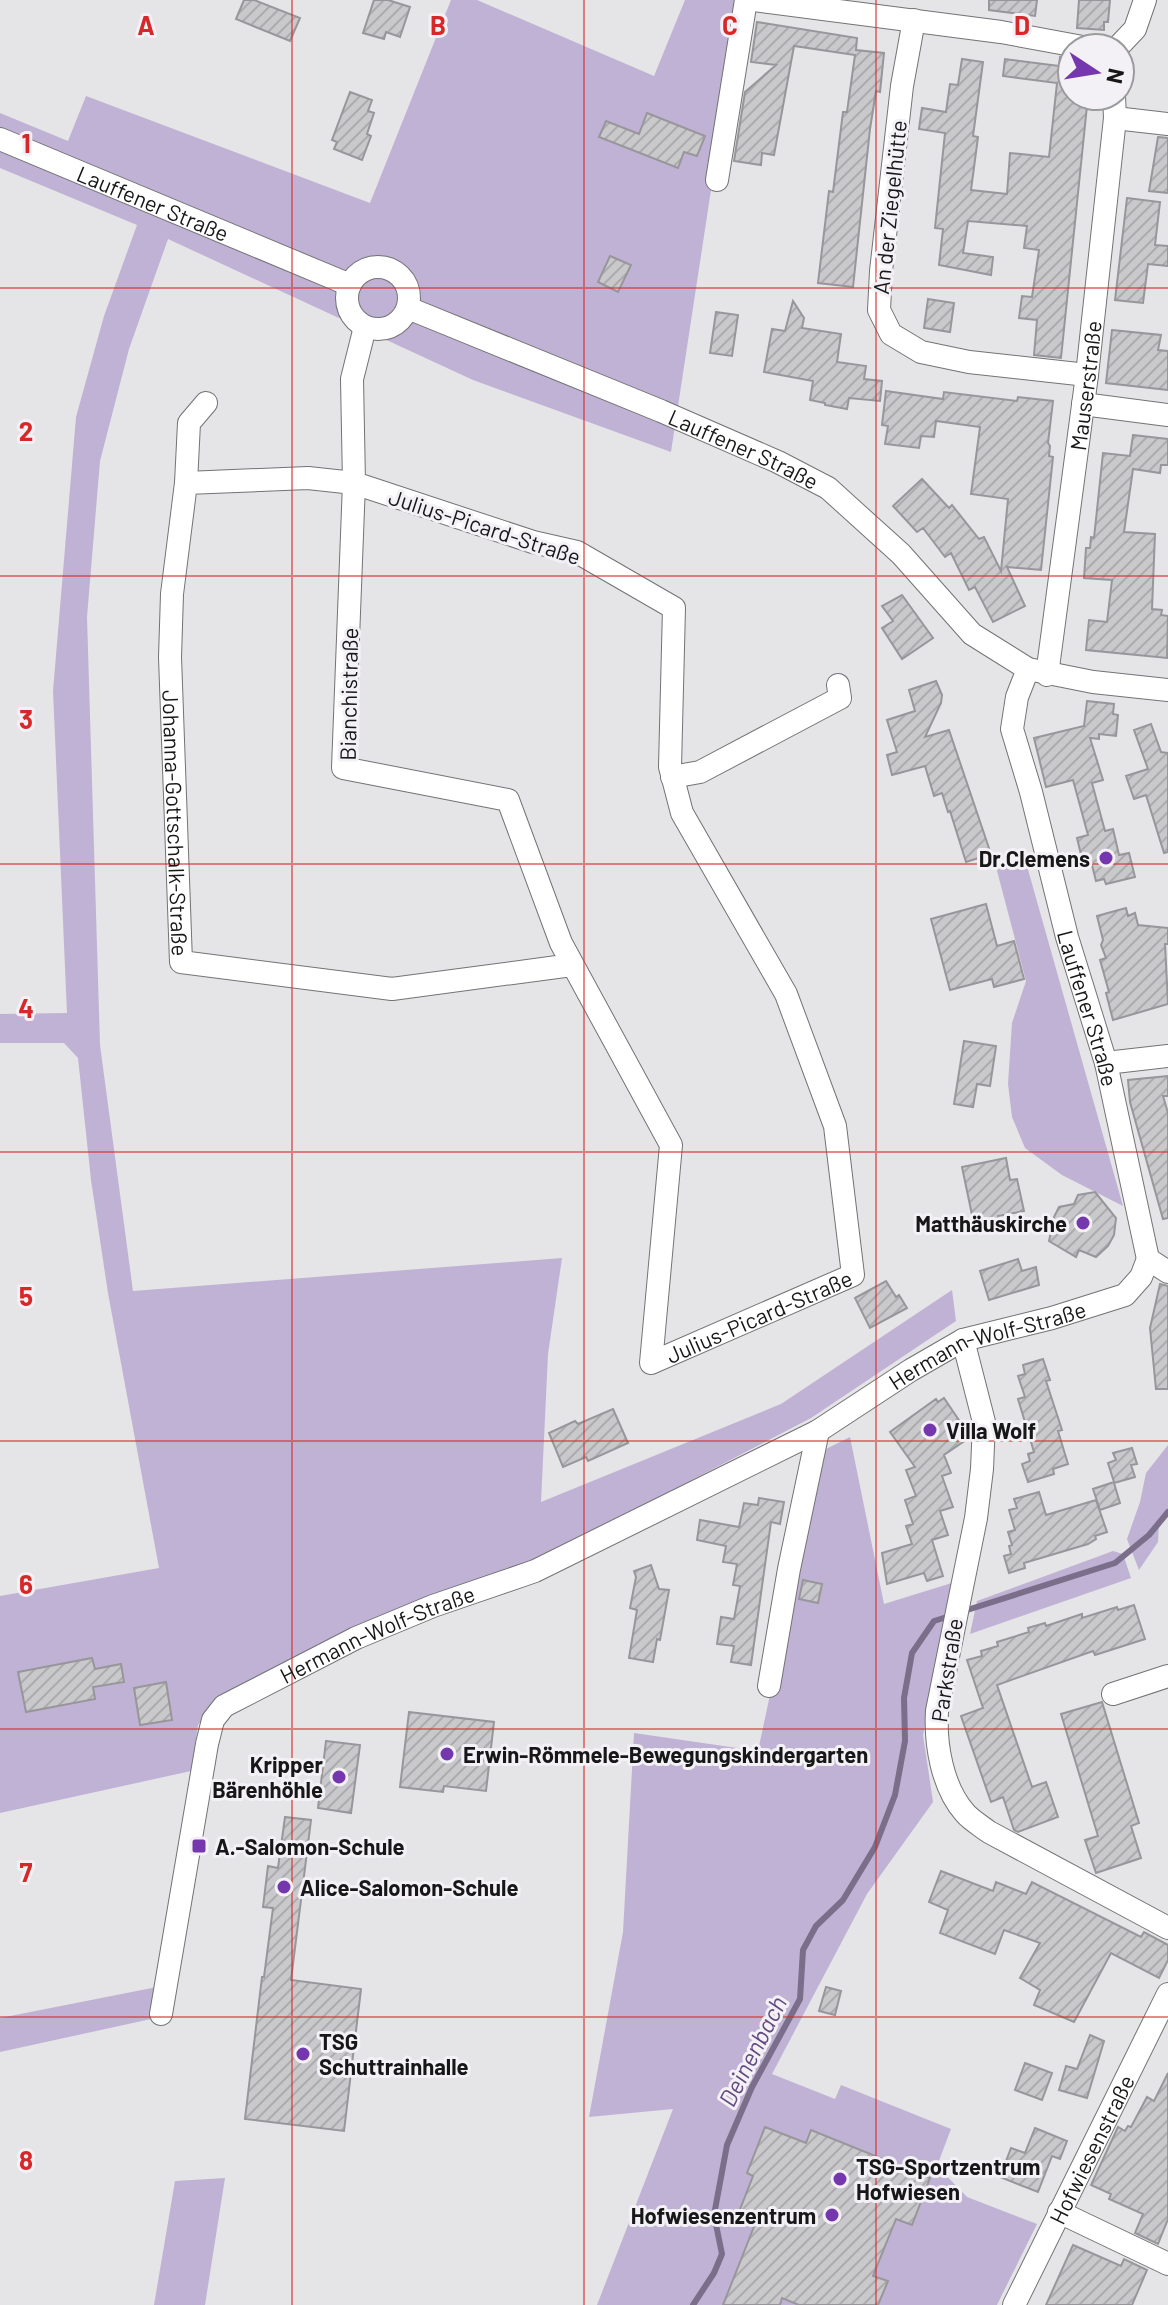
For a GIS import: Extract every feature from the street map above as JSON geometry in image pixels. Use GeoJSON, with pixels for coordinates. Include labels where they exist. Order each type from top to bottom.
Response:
{"type":"FeatureCollection","features":[{"type":"Feature","properties":{"kind":"street"},"geometry":{"type":"LineString","coordinates":[[718,178],[746,0]]}},
{"type":"Feature","properties":{"kind":"street"},"geometry":{"type":"LineString","coordinates":[[754,0],[854,6],[914,20],[1056,42]]}},
{"type":"Feature","properties":{"kind":"street"},"geometry":{"type":"LineString","coordinates":[[1132,32],[1145,0]]}},
{"type":"Feature","properties":{"kind":"street","name":"An der Ziegelhütte"},"geometry":{"type":"LineString","coordinates":[[914,20],[902,86],[879,310],[891,334],[921,352],[969,362],[1087,375]]}},
{"type":"Feature","properties":{"kind":"street","name":"Mauserstraße"},"geometry":{"type":"LineString","coordinates":[[1038,672],[1087,375],[1114,112]]}},
{"type":"Feature","properties":{"kind":"street"},"geometry":{"type":"LineString","coordinates":[[1131,112],[1168,124]]}},
{"type":"Feature","properties":{"kind":"street","name":"Lauffener Straße"},"geometry":{"type":"LineString","coordinates":[[0,139],[350,285]]}},
{"type":"Feature","properties":{"kind":"street"},"geometry":{"type":"LineString","coordinates":[[367,269],[390,269],[400,275],[407,285],[410,297],[408,308],[402,320],[391,328],[378,330],[365,327],[355,320],[348,309],[350,285],[357,275],[367,269]]}},
{"type":"Feature","properties":{"kind":"street","name":"Lauffener Straße"},"geometry":{"type":"LineString","coordinates":[[408,308],[661,411],[778,462],[828,488],[901,554],[972,634],[1038,672],[1017,697],[1012,729],[1067,937],[1106,1063],[1148,1259]]}},
{"type":"Feature","properties":{"kind":"street","name":"Bianchistraße"},"geometry":{"type":"LineString","coordinates":[[365,327],[352,379],[354,483],[343,768],[508,800],[572,965]]}},
{"type":"Feature","properties":{"kind":"street","name":"Johanna-Gottschalk-Straße"},"geometry":{"type":"LineString","coordinates":[[206,403],[189,423],[186,483],[172,594],[170,657],[181,962],[392,989],[572,965]]}},
{"type":"Feature","properties":{"kind":"street"},"geometry":{"type":"LineString","coordinates":[[1083,404],[1168,415]]}},
{"type":"Feature","properties":{"kind":"street"},"geometry":{"type":"LineString","coordinates":[[186,483],[308,478],[354,483]]}},
{"type":"Feature","properties":{"kind":"street","name":"Julius-Picard-Straße"},"geometry":{"type":"LineString","coordinates":[[354,483],[533,542],[577,552],[674,608],[672,777],[682,813],[786,994],[835,1126],[853,1275],[651,1363],[671,1145],[572,965]]}},
{"type":"Feature","properties":{"kind":"street"},"geometry":{"type":"LineString","coordinates":[[1038,672],[1168,690]]}},
{"type":"Feature","properties":{"kind":"street"},"geometry":{"type":"LineString","coordinates":[[672,777],[700,772],[840,698],[838,685]]}},
{"type":"Feature","properties":{"kind":"street"},"geometry":{"type":"LineString","coordinates":[[1106,1063],[1168,1056]]}},
{"type":"Feature","properties":{"kind":"street"},"geometry":{"type":"LineString","coordinates":[[1148,1259],[1168,1272]]}},
{"type":"Feature","properties":{"kind":"street","name":"Hermann-Wolf-Straße"},"geometry":{"type":"LineString","coordinates":[[161,2014],[207,1744],[213,1720],[224,1706],[356,1638],[433,1606],[535,1571],[818,1431],[963,1340],[1052,1318],[1125,1295],[1141,1277],[1148,1259]]}},
{"type":"Feature","properties":{"kind":"street","name":"Parkstraße"},"geometry":{"type":"LineString","coordinates":[[963,1340],[984,1422],[977,1506],[947,1657],[936,1731],[949,1787],[964,1813],[989,1832],[1168,1928]]}},
{"type":"Feature","properties":{"kind":"street"},"geometry":{"type":"LineString","coordinates":[[769,1686],[789,1569],[818,1431]]}},
{"type":"Feature","properties":{"kind":"street"},"geometry":{"type":"LineString","coordinates":[[1113,1694],[1168,1676]]}},
{"type":"Feature","properties":{"kind":"street","name":"Hofwiesenstraße"},"geometry":{"type":"LineString","coordinates":[[1014,2305],[1168,1994]]}},
{"type":"Feature","properties":{"kind":"street"},"geometry":{"type":"LineString","coordinates":[[1059,2212],[1168,2264]]}},
{"type":"Feature","properties":{"kind":"shaded area"},"geometry":{"type":"Polygon","coordinates":[[[451,0],[477,0],[654,76],[685,0],[740,0],[671,452],[473,380],[168,239],[129,349],[100,461],[87,617],[100,1045],[133,1291],[562,1258],[548,1354],[541,1502],[781,1404],[952,1290],[956,1321],[811,1418],[534,1565],[219,1700],[198,1725],[191,1771],[0,1813],[0,1596],[159,1568],[108,1293],[91,1180],[78,1058],[64,1043],[0,1043],[0,1014],[67,1013],[53,691],[76,417],[104,316],[137,225],[0,168],[0,113],[68,141],[86,96],[370,203],[451,0]]]}},
{"type":"Feature","properties":{"kind":"shaded area"},"geometry":{"type":"Polygon","coordinates":[[[1025,859],[1123,1206],[1062,1175],[1025,1148],[1012,1117],[1008,1084],[1012,1023],[1026,981],[996,867],[1025,859]]]}},
{"type":"Feature","properties":{"kind":"shaded area"},"geometry":{"type":"Polygon","coordinates":[[[850,1437],[884,1604],[955,1582],[923,1735],[933,1802],[867,1894],[772,2074],[835,2099],[841,2085],[951,2129],[937,2166],[967,2197],[1037,2224],[997,2305],[597,2305],[673,2109],[589,2117],[623,1932],[634,1733],[758,1751],[822,1451],[850,1437]]]}},
{"type":"Feature","properties":{"kind":"shaded area"},"geometry":{"type":"Polygon","coordinates":[[[1168,1445],[1168,1516],[1159,1523],[1158,1542],[1139,1570],[1127,1539],[1146,1473],[1168,1445]]]}},
{"type":"Feature","properties":{"kind":"shaded area"},"geometry":{"type":"Polygon","coordinates":[[[1113,1551],[1123,1554],[1131,1578],[970,1634],[977,1601],[1113,1551]]]}},
{"type":"Feature","properties":{"kind":"shaded area"},"geometry":{"type":"Polygon","coordinates":[[[157,1987],[151,2019],[0,2052],[0,2018],[157,1987]]]}},
{"type":"Feature","properties":{"kind":"shaded area"},"geometry":{"type":"Polygon","coordinates":[[[225,2178],[205,2305],[154,2305],[175,2181],[225,2178]]]}},
{"type":"Feature","properties":{"kind":"building"},"geometry":{"type":"Polygon","coordinates":[[[244,0],[254,0],[300,18],[290,41],[236,19],[244,0]]]}},
{"type":"Feature","properties":{"kind":"building"},"geometry":{"type":"Polygon","coordinates":[[[374,0],[388,0],[410,7],[400,37],[386,32],[384,39],[363,33],[374,0]]]}},
{"type":"Feature","properties":{"kind":"building"},"geometry":{"type":"Polygon","coordinates":[[[989,0],[1037,0],[1035,16],[989,10],[989,0]]]}},
{"type":"Feature","properties":{"kind":"building"},"geometry":{"type":"Polygon","coordinates":[[[1079,0],[1110,0],[1104,30],[1077,28],[1079,0]]]}},
{"type":"Feature","properties":{"kind":"building"},"geometry":{"type":"Polygon","coordinates":[[[757,22],[857,38],[856,50],[884,53],[880,92],[876,91],[870,129],[853,287],[818,283],[829,191],[833,192],[843,112],[847,112],[855,55],[794,46],[774,155],[762,153],[761,165],[734,161],[745,92],[776,65],[751,62],[757,22]]]}},
{"type":"Feature","properties":{"kind":"building"},"geometry":{"type":"Polygon","coordinates":[[[962,59],[983,62],[973,136],[978,137],[971,190],[1007,194],[1010,153],[1049,157],[1056,92],[1056,112],[1086,112],[1061,358],[1034,355],[1037,320],[1019,318],[1022,296],[1032,297],[1039,250],[1024,248],[1027,226],[968,221],[963,253],[993,257],[991,275],[939,265],[943,229],[935,228],[945,133],[919,129],[922,108],[946,112],[950,84],[958,85],[962,59]]]}},
{"type":"Feature","properties":{"kind":"building"},"geometry":{"type":"Polygon","coordinates":[[[1005,59],[1056,66],[1056,83],[1003,76],[1005,59]]]}},
{"type":"Feature","properties":{"kind":"building"},"geometry":{"type":"Polygon","coordinates":[[[350,92],[372,100],[368,111],[374,113],[367,134],[371,136],[362,160],[334,149],[337,142],[332,140],[350,92]]]}},
{"type":"Feature","properties":{"kind":"building"},"geometry":{"type":"Polygon","coordinates":[[[647,113],[705,136],[697,156],[684,152],[678,168],[599,137],[606,121],[639,134],[647,113]]]}},
{"type":"Feature","properties":{"kind":"building"},"geometry":{"type":"Polygon","coordinates":[[[1158,137],[1168,138],[1168,193],[1149,191],[1158,137]]]}},
{"type":"Feature","properties":{"kind":"building"},"geometry":{"type":"Polygon","coordinates":[[[1127,198],[1160,202],[1155,245],[1168,246],[1168,266],[1148,264],[1143,303],[1115,300],[1127,198]]]}},
{"type":"Feature","properties":{"kind":"building"},"geometry":{"type":"Polygon","coordinates":[[[610,256],[631,265],[618,292],[598,282],[610,256]]]}},
{"type":"Feature","properties":{"kind":"building"},"geometry":{"type":"Polygon","coordinates":[[[928,299],[954,303],[950,332],[924,328],[928,299]]]}},
{"type":"Feature","properties":{"kind":"building"},"geometry":{"type":"Polygon","coordinates":[[[793,301],[804,318],[802,328],[841,334],[837,362],[866,366],[864,379],[882,381],[880,401],[849,398],[847,409],[825,405],[810,400],[813,381],[764,372],[772,329],[785,331],[793,301]]]}},
{"type":"Feature","properties":{"kind":"building"},"geometry":{"type":"Polygon","coordinates":[[[716,312],[738,315],[732,356],[710,353],[716,312]]]}},
{"type":"Feature","properties":{"kind":"building"},"geometry":{"type":"Polygon","coordinates":[[[1112,330],[1161,335],[1158,350],[1168,351],[1168,390],[1106,383],[1112,330]]]}},
{"type":"Feature","properties":{"kind":"building"},"geometry":{"type":"Polygon","coordinates":[[[886,391],[943,399],[944,392],[1017,401],[1018,397],[1053,401],[1048,443],[1049,456],[1053,457],[1041,570],[1007,567],[1025,606],[993,622],[975,587],[969,590],[951,553],[945,557],[923,528],[917,532],[893,506],[922,479],[949,508],[952,505],[979,539],[984,537],[1001,571],[1008,499],[971,494],[980,427],[936,421],[934,437],[921,436],[919,448],[885,444],[888,426],[882,425],[886,391]]]}},
{"type":"Feature","properties":{"kind":"building"},"geometry":{"type":"Polygon","coordinates":[[[1133,435],[1168,439],[1168,465],[1161,465],[1160,473],[1133,469],[1124,532],[1155,534],[1152,609],[1162,610],[1161,615],[1168,616],[1167,658],[1086,650],[1089,620],[1107,622],[1112,580],[1084,578],[1086,548],[1090,548],[1091,537],[1094,538],[1103,453],[1130,456],[1133,435]]]}},
{"type":"Feature","properties":{"kind":"building"},"geometry":{"type":"Polygon","coordinates":[[[902,595],[933,638],[902,659],[882,628],[893,621],[882,606],[902,595]]]}},
{"type":"Feature","properties":{"kind":"building"},"geometry":{"type":"Polygon","coordinates":[[[936,681],[942,695],[941,703],[925,737],[949,730],[991,854],[966,862],[950,811],[942,793],[934,796],[925,766],[892,775],[887,755],[897,752],[887,720],[915,711],[909,690],[936,681]]]}},
{"type":"Feature","properties":{"kind":"building"},"geometry":{"type":"Polygon","coordinates":[[[1087,701],[1114,704],[1113,714],[1118,715],[1116,736],[1099,734],[1099,739],[1090,738],[1103,780],[1092,783],[1105,831],[1113,829],[1119,855],[1129,853],[1135,877],[1106,884],[1104,879],[1096,881],[1091,861],[1083,863],[1077,838],[1088,835],[1073,780],[1046,787],[1034,738],[1084,726],[1087,701]]]}},
{"type":"Feature","properties":{"kind":"building"},"geometry":{"type":"Polygon","coordinates":[[[1151,724],[1161,752],[1168,753],[1168,852],[1164,853],[1146,795],[1134,799],[1126,776],[1148,769],[1134,730],[1151,724]]]}},
{"type":"Feature","properties":{"kind":"building"},"geometry":{"type":"Polygon","coordinates":[[[986,904],[997,946],[1014,941],[1024,979],[994,987],[992,979],[950,990],[931,919],[986,904]]]}},
{"type":"Feature","properties":{"kind":"building"},"geometry":{"type":"Polygon","coordinates":[[[1126,908],[1128,916],[1135,913],[1138,925],[1168,928],[1168,944],[1165,944],[1168,1004],[1113,1020],[1100,960],[1106,958],[1097,916],[1126,908]]]}},
{"type":"Feature","properties":{"kind":"building"},"geometry":{"type":"Polygon","coordinates":[[[964,1041],[996,1046],[990,1086],[977,1084],[973,1107],[954,1104],[964,1041]]]}},
{"type":"Feature","properties":{"kind":"building"},"geometry":{"type":"Polygon","coordinates":[[[1168,1076],[1168,1096],[1163,1096],[1168,1113],[1168,1218],[1163,1219],[1130,1102],[1128,1080],[1168,1076]]]}},
{"type":"Feature","properties":{"kind":"building"},"geometry":{"type":"Polygon","coordinates":[[[1006,1158],[1010,1180],[1017,1179],[1024,1211],[998,1216],[1000,1229],[976,1234],[962,1167],[1006,1158]]]}},
{"type":"Feature","properties":{"kind":"building","name":"Matthäuskirche"},"geometry":{"type":"Polygon","coordinates":[[[1095,1192],[1116,1218],[1114,1235],[1096,1257],[1079,1250],[1076,1257],[1049,1241],[1054,1217],[1059,1207],[1074,1204],[1078,1195],[1095,1192]]]}},
{"type":"Feature","properties":{"kind":"building"},"geometry":{"type":"Polygon","coordinates":[[[1018,1259],[1022,1271],[1036,1267],[1039,1285],[989,1300],[980,1271],[1018,1259]]]}},
{"type":"Feature","properties":{"kind":"building"},"geometry":{"type":"Polygon","coordinates":[[[886,1281],[907,1308],[870,1328],[855,1298],[886,1281]]]}},
{"type":"Feature","properties":{"kind":"building"},"geometry":{"type":"Polygon","coordinates":[[[1160,1284],[1168,1286],[1168,1389],[1156,1389],[1150,1328],[1160,1284]]]}},
{"type":"Feature","properties":{"kind":"building"},"geometry":{"type":"Polygon","coordinates":[[[1043,1359],[1068,1464],[1053,1469],[1054,1474],[1028,1482],[1022,1464],[1030,1461],[1028,1454],[1034,1452],[1018,1399],[1025,1397],[1018,1376],[1025,1374],[1023,1365],[1043,1359]]]}},
{"type":"Feature","properties":{"kind":"building"},"geometry":{"type":"Polygon","coordinates":[[[944,1398],[969,1438],[944,1455],[951,1473],[942,1476],[953,1507],[940,1511],[948,1535],[932,1540],[943,1576],[927,1581],[924,1573],[887,1584],[882,1553],[912,1544],[906,1526],[913,1524],[905,1500],[916,1496],[906,1470],[915,1467],[890,1432],[936,1399],[938,1402],[944,1398]]]}},
{"type":"Feature","properties":{"kind":"building"},"geometry":{"type":"Polygon","coordinates":[[[613,1409],[628,1443],[588,1461],[586,1457],[563,1467],[549,1433],[613,1409]]]}},
{"type":"Feature","properties":{"kind":"building"},"geometry":{"type":"Polygon","coordinates":[[[1132,1448],[1137,1464],[1131,1465],[1135,1477],[1114,1483],[1120,1503],[1100,1510],[1093,1489],[1114,1482],[1108,1463],[1116,1460],[1113,1453],[1132,1448]]]}},
{"type":"Feature","properties":{"kind":"building"},"geometry":{"type":"Polygon","coordinates":[[[1039,1492],[1046,1515],[1096,1500],[1107,1532],[1095,1536],[1096,1539],[1088,1544],[1024,1563],[1025,1568],[1009,1573],[1004,1556],[1011,1554],[1008,1532],[1015,1530],[1009,1510],[1017,1508],[1014,1499],[1039,1492]]]}},
{"type":"Feature","properties":{"kind":"building"},"geometry":{"type":"Polygon","coordinates":[[[759,1498],[784,1502],[780,1524],[771,1522],[751,1665],[731,1662],[734,1646],[717,1644],[721,1617],[734,1619],[740,1586],[733,1585],[737,1564],[723,1562],[726,1546],[697,1540],[700,1520],[739,1527],[744,1503],[758,1505],[759,1498]]]}},
{"type":"Feature","properties":{"kind":"building"},"geometry":{"type":"Polygon","coordinates":[[[651,1565],[659,1589],[669,1590],[653,1662],[629,1658],[637,1610],[630,1608],[636,1577],[634,1571],[651,1565]]]}},
{"type":"Feature","properties":{"kind":"building"},"geometry":{"type":"Polygon","coordinates":[[[803,1580],[822,1584],[818,1603],[799,1599],[803,1580]]]}},
{"type":"Feature","properties":{"kind":"building"},"geometry":{"type":"Polygon","coordinates":[[[1134,1605],[1145,1639],[1095,1655],[1093,1651],[997,1685],[1032,1787],[1046,1782],[1058,1817],[1018,1832],[1014,1830],[1003,1797],[991,1802],[961,1716],[983,1708],[967,1660],[982,1656],[981,1651],[998,1646],[997,1642],[1029,1632],[1028,1628],[1134,1605]]]}},
{"type":"Feature","properties":{"kind":"building"},"geometry":{"type":"Polygon","coordinates":[[[92,1658],[95,1669],[121,1664],[124,1682],[93,1687],[95,1699],[26,1712],[18,1672],[92,1658]]]}},
{"type":"Feature","properties":{"kind":"building"},"geometry":{"type":"Polygon","coordinates":[[[166,1682],[172,1720],[140,1725],[134,1688],[166,1682]]]}},
{"type":"Feature","properties":{"kind":"building"},"geometry":{"type":"Polygon","coordinates":[[[1102,1702],[1139,1823],[1131,1826],[1141,1858],[1096,1873],[1085,1840],[1098,1836],[1061,1714],[1102,1702]]]}},
{"type":"Feature","properties":{"kind":"building","name":"Erwin-Römmele-Bewegungskindergarten"},"geometry":{"type":"Polygon","coordinates":[[[409,1712],[494,1722],[486,1791],[444,1786],[443,1792],[400,1787],[409,1712]]]}},
{"type":"Feature","properties":{"kind":"building","name":"Kripper Bärenhöhle"},"geometry":{"type":"Polygon","coordinates":[[[326,1741],[360,1745],[351,1813],[318,1808],[326,1741]]]}},
{"type":"Feature","properties":{"kind":"building","name":"TSG Schuttrainhalle"},"geometry":{"type":"Polygon","coordinates":[[[285,1817],[311,1820],[291,1980],[361,1989],[344,2131],[245,2119],[273,1908],[263,1907],[268,1866],[278,1868],[285,1817]]]}},
{"type":"Feature","properties":{"kind":"building"},"geometry":{"type":"Polygon","coordinates":[[[941,1871],[993,1891],[996,1882],[1026,1894],[1032,1882],[1141,1937],[1144,1932],[1168,1945],[1168,1960],[1159,1978],[1111,1953],[1074,2022],[1034,2005],[1040,1990],[1020,1978],[1040,1943],[1004,1930],[995,1954],[940,1933],[948,1910],[929,1902],[941,1871]]]}},
{"type":"Feature","properties":{"kind":"building"},"geometry":{"type":"Polygon","coordinates":[[[826,1987],[841,1991],[835,2015],[819,2011],[826,1987]]]}},
{"type":"Feature","properties":{"kind":"building"},"geometry":{"type":"Polygon","coordinates":[[[1090,2035],[1104,2041],[1087,2098],[1059,2090],[1066,2066],[1077,2069],[1090,2035]]]}},
{"type":"Feature","properties":{"kind":"building"},"geometry":{"type":"Polygon","coordinates":[[[1025,2063],[1052,2073],[1042,2100],[1015,2090],[1025,2063]]]}},
{"type":"Feature","properties":{"kind":"building"},"geometry":{"type":"Polygon","coordinates":[[[1168,2073],[1168,2219],[1158,2244],[1135,2233],[1143,2214],[1109,2199],[1111,2194],[1091,2185],[1118,2127],[1125,2131],[1128,2126],[1131,2127],[1147,2097],[1154,2101],[1168,2073]]]}},
{"type":"Feature","properties":{"kind":"building","name":"Hofwiesenzentrum"},"geometry":{"type":"Polygon","coordinates":[[[765,2127],[806,2143],[811,2130],[930,2178],[912,2225],[896,2219],[873,2276],[888,2281],[878,2305],[799,2305],[782,2298],[780,2305],[723,2305],[757,2219],[739,2212],[753,2176],[747,2173],[765,2127]]]}},
{"type":"Feature","properties":{"kind":"building"},"geometry":{"type":"Polygon","coordinates":[[[1035,2128],[1067,2141],[1060,2159],[1052,2156],[1038,2192],[1000,2177],[1011,2148],[1025,2153],[1035,2128]]]}},
{"type":"Feature","properties":{"kind":"building"},"geometry":{"type":"Polygon","coordinates":[[[1073,2245],[1121,2266],[1124,2259],[1147,2270],[1132,2305],[1046,2305],[1073,2245]]]}},
{"type":"Feature","properties":{"kind":"waterway","name":"Deinenbach"},"geometry":{"type":"LineString","coordinates":[[964,1611],[1115,1563],[1149,1535],[1168,1512]]}},
{"type":"Feature","properties":{"kind":"waterway","name":"Deinenbach"},"geometry":{"type":"LineString","coordinates":[[693,2305],[714,2273],[722,2254],[714,2215],[727,2145],[752,2087],[800,1999],[803,1950],[816,1926],[843,1900],[875,1847],[895,1795],[905,1741],[904,1698],[912,1653],[934,1621],[950,1616]]}},
{"type":"Feature","properties":{"kind":"place","name":"Dr.Clemens"},"geometry":{"type":"Point","coordinates":[1106,858]}},
{"type":"Feature","properties":{"kind":"place","name":"Matthäuskirche"},"geometry":{"type":"Point","coordinates":[1083,1223]}},
{"type":"Feature","properties":{"kind":"place","name":"Villa Wolf"},"geometry":{"type":"Point","coordinates":[930,1430]}},
{"type":"Feature","properties":{"kind":"place","name":"Erwin-Römmele-Bewegungskindergarten"},"geometry":{"type":"Point","coordinates":[447,1754]}},
{"type":"Feature","properties":{"kind":"place","name":"Kripper Bärenhöhle"},"geometry":{"type":"Point","coordinates":[339,1777]}},
{"type":"Feature","properties":{"kind":"place","name":"A.-Salomon-Schule"},"geometry":{"type":"Point","coordinates":[199,1846]}},
{"type":"Feature","properties":{"kind":"place","name":"Alice-Salomon-Schule"},"geometry":{"type":"Point","coordinates":[284,1887]}},
{"type":"Feature","properties":{"kind":"place","name":"TSG Schuttrainhalle"},"geometry":{"type":"Point","coordinates":[303,2054]}},
{"type":"Feature","properties":{"kind":"place","name":"TSG-Sportzentrum Hofwiesen"},"geometry":{"type":"Point","coordinates":[840,2179]}},
{"type":"Feature","properties":{"kind":"place","name":"Hofwiesenzentrum"},"geometry":{"type":"Point","coordinates":[832,2215]}}]}
